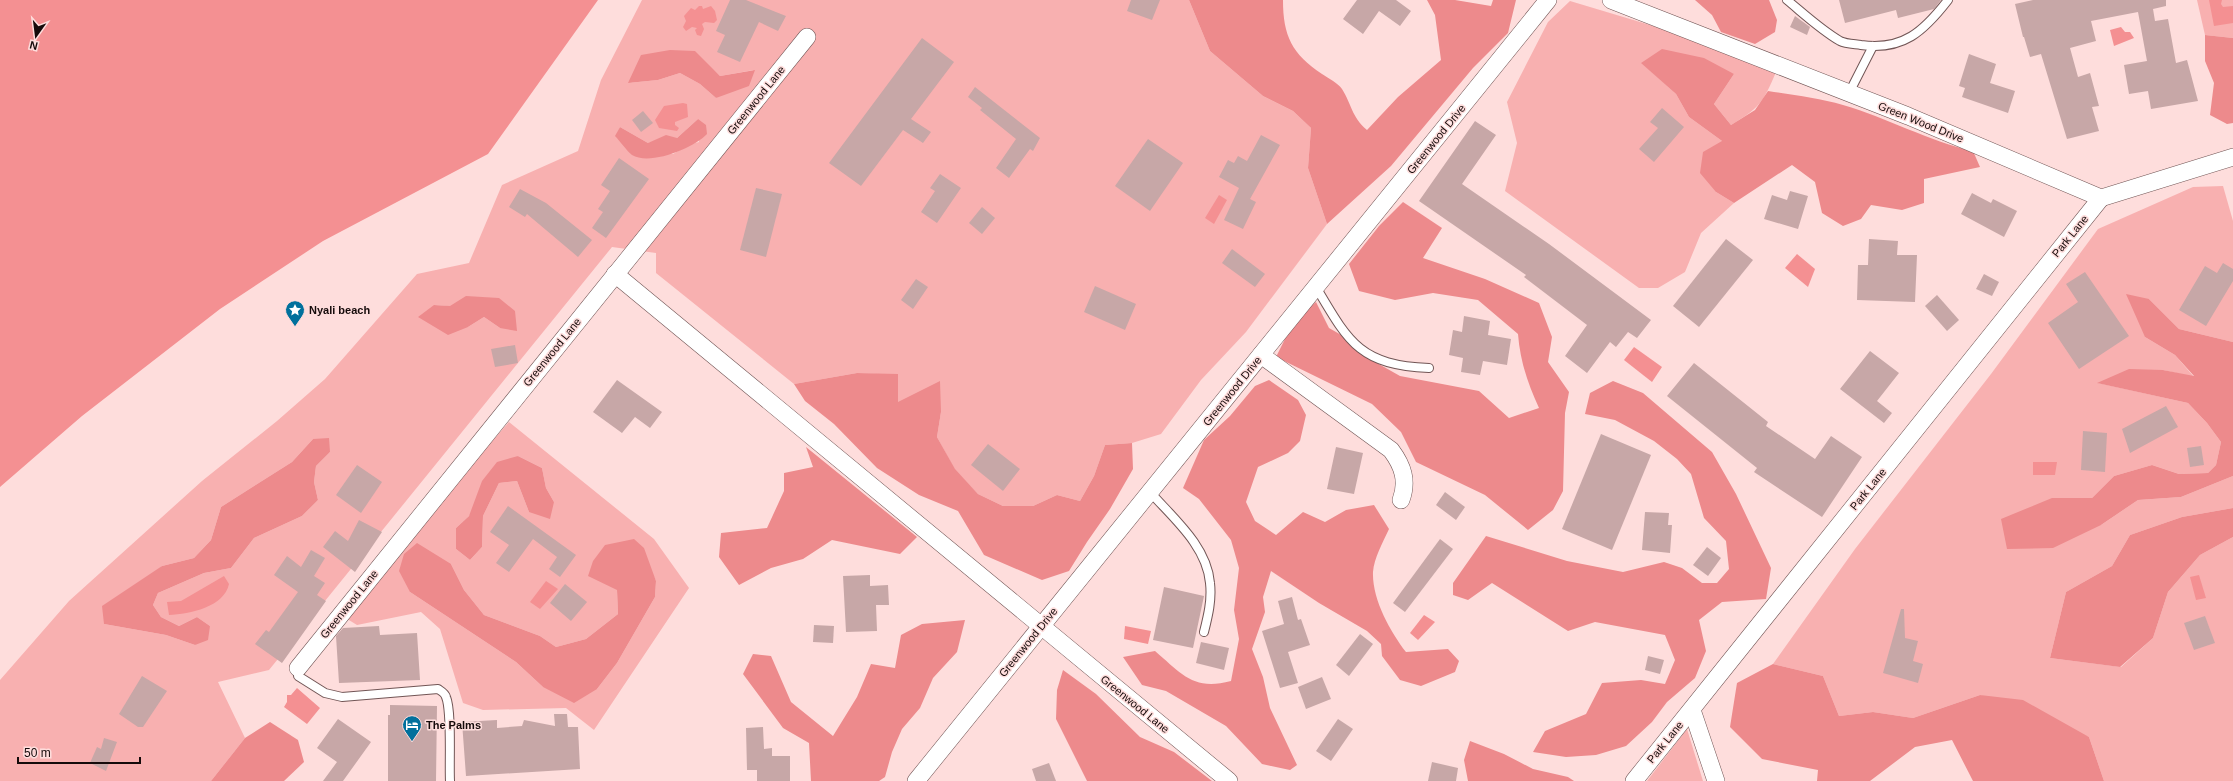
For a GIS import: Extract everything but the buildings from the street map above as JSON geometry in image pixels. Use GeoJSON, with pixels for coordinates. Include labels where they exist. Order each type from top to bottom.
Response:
{"type":"FeatureCollection","features":[{"type":"Feature","properties":{"kind":"street","name":"Greenwood Drive"},"geometry":{"type":"LineString","coordinates":[[916,781],[1548,0]]}},
{"type":"Feature","properties":{"kind":"street","name":"Green Wood Drive"},"geometry":{"type":"LineString","coordinates":[[1610,0],[1849,93],[2101,198]]}},
{"type":"Feature","properties":{"kind":"street","name":"Greenwood Lane"},"geometry":{"type":"LineString","coordinates":[[298,668],[807,37]]}},
{"type":"Feature","properties":{"kind":"street"},"geometry":{"type":"LineString","coordinates":[[2101,198],[2233,158]]}},
{"type":"Feature","properties":{"kind":"street","name":"Park Lane"},"geometry":{"type":"LineString","coordinates":[[1634,781],[2101,198]]}},
{"type":"Feature","properties":{"kind":"street","name":"Greenwood Lane"},"geometry":{"type":"LineString","coordinates":[[615,274],[1229,781]]}},
{"type":"Feature","properties":{"kind":"street"},"geometry":{"type":"LineString","coordinates":[[1261,355],[1391,450],[1403,472],[1404,491],[1401,500]]}},
{"type":"Feature","properties":{"kind":"street"},"geometry":{"type":"LineString","coordinates":[[1692,710],[1716,781]]}},
{"type":"Feature","properties":{"kind":"lane"},"geometry":{"type":"LineString","coordinates":[[1787,0],[1812,21],[1842,42],[1873,46],[1905,41],[1930,23],[1948,0]]}},
{"type":"Feature","properties":{"kind":"lane"},"geometry":{"type":"LineString","coordinates":[[1849,93],[1873,46]]}},
{"type":"Feature","properties":{"kind":"lane"},"geometry":{"type":"LineString","coordinates":[[1316,287],[1334,318],[1360,349],[1389,364],[1429,368]]}},
{"type":"Feature","properties":{"kind":"lane"},"geometry":{"type":"LineString","coordinates":[[1150,492],[1191,537],[1200,550],[1207,565],[1211,595],[1204,632]]}},
{"type":"Feature","properties":{"kind":"lane"},"geometry":{"type":"LineString","coordinates":[[298,668],[298,676],[325,693],[342,697],[438,689],[443,692],[446,698],[448,712],[450,781]]}},
{"type":"Feature","properties":{"kind":"shaded area"},"geometry":{"type":"Polygon","coordinates":[[[0,0],[598,0],[488,154],[323,241],[220,309],[82,416],[0,487],[0,0]]]}},
{"type":"Feature","properties":{"kind":"shaded area"},"geometry":{"type":"Polygon","coordinates":[[[642,0],[1189,0],[1210,51],[1263,96],[1293,111],[1311,128],[1308,168],[1327,224],[1246,332],[1201,380],[1161,434],[1132,443],[1105,445],[1094,476],[1080,501],[1057,495],[1033,506],[1003,506],[978,494],[955,470],[937,437],[941,412],[898,402],[898,375],[857,373],[794,384],[656,273],[656,253],[612,247],[269,670],[218,682],[245,738],[211,781],[0,781],[0,680],[69,601],[202,481],[277,421],[325,379],[417,274],[469,263],[502,185],[578,151],[601,80],[642,0]],[[708,65],[628,83],[658,80],[680,73],[700,84],[716,98],[754,70],[720,76],[708,65]],[[698,119],[677,138],[648,143],[620,127],[616,136],[673,154],[688,145],[699,142],[698,119]],[[434,305],[468,327],[484,317],[500,328],[515,319],[515,311],[434,305]],[[313,439],[292,462],[221,507],[211,540],[194,558],[162,566],[104,624],[166,635],[195,645],[210,626],[197,617],[179,626],[161,617],[153,605],[158,593],[204,573],[231,568],[254,538],[302,516],[318,500],[314,482],[316,466],[330,452],[313,439]]]}},
{"type":"Feature","properties":{"kind":"shaded area"},"geometry":{"type":"Polygon","coordinates":[[[1189,0],[1283,0],[1283,13],[1287,34],[1296,51],[1312,67],[1342,89],[1358,120],[1367,130],[1398,97],[1441,60],[1435,15],[1427,0],[1455,0],[1491,6],[1493,0],[1516,0],[1508,33],[1473,68],[1391,166],[1327,224],[1308,168],[1311,128],[1293,111],[1263,96],[1210,51],[1189,0]]]}},
{"type":"Feature","properties":{"kind":"shaded area"},"geometry":{"type":"Polygon","coordinates":[[[1695,0],[1769,0],[1777,20],[1775,32],[1755,44],[1721,32],[1712,15],[1695,0]]]}},
{"type":"Feature","properties":{"kind":"shaded area"},"geometry":{"type":"Polygon","coordinates":[[[2197,0],[2233,0],[2233,38],[2205,35],[2197,0]]]}},
{"type":"Feature","properties":{"kind":"shaded area"},"geometry":{"type":"Polygon","coordinates":[[[2209,0],[2222,0],[2221,4],[2223,7],[2233,6],[2233,23],[2214,26],[2209,0]]]}},
{"type":"Feature","properties":{"kind":"shaded area"},"geometry":{"type":"Polygon","coordinates":[[[1570,1],[1680,34],[1776,72],[1759,104],[1748,114],[1731,125],[1714,104],[1734,74],[1642,63],[1676,94],[1689,117],[1722,141],[1716,192],[1734,203],[1701,233],[1685,272],[1658,288],[1639,288],[1505,191],[1517,143],[1507,102],[1548,22],[1570,1]]]}},
{"type":"Feature","properties":{"kind":"shaded area"},"geometry":{"type":"Polygon","coordinates":[[[699,6],[702,6],[703,9],[711,6],[715,11],[717,20],[714,23],[705,22],[702,24],[704,29],[701,36],[697,35],[695,30],[697,28],[692,27],[686,31],[683,27],[686,21],[684,16],[691,8],[695,10],[699,6]]]}},
{"type":"Feature","properties":{"kind":"shaded area"},"geometry":{"type":"Polygon","coordinates":[[[2121,27],[2125,32],[2130,32],[2134,38],[2114,46],[2110,30],[2121,27]]]}},
{"type":"Feature","properties":{"kind":"shaded area"},"geometry":{"type":"Polygon","coordinates":[[[2205,35],[2233,38],[2233,123],[2227,124],[2210,115],[2214,83],[2205,61],[2205,35]]]}},
{"type":"Feature","properties":{"kind":"shaded area"},"geometry":{"type":"Polygon","coordinates":[[[1662,49],[1704,58],[1734,74],[1714,104],[1731,125],[1755,110],[1768,91],[1806,97],[1860,110],[1956,147],[1973,151],[1980,167],[1924,179],[1924,203],[1902,210],[1871,205],[1861,219],[1843,226],[1822,213],[1815,182],[1792,165],[1734,203],[1716,192],[1700,173],[1703,152],[1722,141],[1689,117],[1676,94],[1641,63],[1662,49]]]}},
{"type":"Feature","properties":{"kind":"shaded area"},"geometry":{"type":"Polygon","coordinates":[[[670,50],[695,51],[720,76],[755,70],[749,86],[716,98],[700,84],[680,73],[658,80],[628,83],[641,55],[670,50]]]}},
{"type":"Feature","properties":{"kind":"shaded area"},"geometry":{"type":"Polygon","coordinates":[[[683,103],[687,104],[688,117],[675,122],[675,125],[679,128],[677,131],[659,128],[655,120],[664,106],[683,103]]]}},
{"type":"Feature","properties":{"kind":"shaded area"},"geometry":{"type":"Polygon","coordinates":[[[698,119],[706,125],[707,134],[682,150],[660,157],[640,158],[632,155],[615,136],[620,127],[648,143],[666,135],[677,138],[698,119]]]}},
{"type":"Feature","properties":{"kind":"shaded area"},"geometry":{"type":"Polygon","coordinates":[[[2223,186],[2233,221],[2233,342],[2179,329],[2149,299],[2145,337],[2175,355],[2194,377],[2163,370],[2098,383],[2188,403],[2207,423],[2221,442],[2216,465],[2208,473],[2179,474],[2152,465],[2114,476],[2092,498],[2052,498],[2101,525],[2138,500],[2181,497],[2233,476],[2233,508],[2182,517],[2130,535],[2112,566],[2066,592],[2050,658],[2121,667],[2153,638],[2168,592],[2200,555],[2233,537],[2233,781],[2104,781],[2089,737],[1980,695],[1913,718],[1873,712],[1839,716],[1823,676],[1773,664],[1855,549],[1991,374],[2098,229],[2193,187],[2223,186]]]}},
{"type":"Feature","properties":{"kind":"shaded area"},"geometry":{"type":"Polygon","coordinates":[[[1219,195],[1227,200],[1214,224],[1205,218],[1219,195]]]}},
{"type":"Feature","properties":{"kind":"shaded area"},"geometry":{"type":"Polygon","coordinates":[[[1403,202],[1442,228],[1423,258],[1485,279],[1539,303],[1552,337],[1548,362],[1569,392],[1565,413],[1563,491],[1553,510],[1528,530],[1485,495],[1416,462],[1401,432],[1372,404],[1276,357],[1295,319],[1316,302],[1329,328],[1343,336],[1361,354],[1400,376],[1479,391],[1509,418],[1539,408],[1525,372],[1518,334],[1478,300],[1433,293],[1395,300],[1359,291],[1349,264],[1379,226],[1403,202]]]}},
{"type":"Feature","properties":{"kind":"shaded area"},"geometry":{"type":"Polygon","coordinates":[[[1797,254],[1815,269],[1808,287],[1785,268],[1797,254]]]}},
{"type":"Feature","properties":{"kind":"shaded area"},"geometry":{"type":"Polygon","coordinates":[[[2126,294],[2149,299],[2179,329],[2233,342],[2233,476],[2181,497],[2138,500],[2101,525],[2053,548],[2007,549],[2001,519],[2052,498],[2092,498],[2114,476],[2152,465],[2179,474],[2208,473],[2216,465],[2221,442],[2207,423],[2188,403],[2097,383],[2129,369],[2163,370],[2194,376],[2175,355],[2145,337],[2126,294]]]}},
{"type":"Feature","properties":{"kind":"shaded area"},"geometry":{"type":"Polygon","coordinates":[[[466,296],[499,298],[515,311],[517,331],[500,328],[484,317],[468,327],[448,335],[418,317],[434,305],[450,306],[466,296]]]}},
{"type":"Feature","properties":{"kind":"shaded area"},"geometry":{"type":"Polygon","coordinates":[[[1634,347],[1662,367],[1652,382],[1624,360],[1634,347]]]}},
{"type":"Feature","properties":{"kind":"shaded area"},"geometry":{"type":"Polygon","coordinates":[[[857,373],[898,374],[898,402],[940,381],[941,412],[937,437],[955,469],[978,494],[1003,506],[1033,506],[1057,495],[1080,501],[1094,476],[1105,445],[1132,443],[1133,469],[1110,509],[1069,571],[1042,580],[984,555],[958,511],[919,495],[877,468],[834,424],[805,401],[794,384],[857,373]]]}},
{"type":"Feature","properties":{"kind":"shaded area"},"geometry":{"type":"Polygon","coordinates":[[[1269,380],[1298,400],[1306,415],[1300,441],[1288,453],[1258,467],[1246,502],[1255,521],[1276,535],[1303,512],[1325,522],[1346,510],[1374,505],[1389,529],[1377,556],[1373,572],[1375,593],[1388,625],[1406,652],[1448,649],[1459,661],[1455,672],[1421,686],[1400,680],[1382,656],[1381,644],[1367,631],[1319,603],[1271,571],[1263,597],[1265,612],[1252,649],[1263,677],[1270,708],[1297,765],[1290,770],[1262,764],[1226,726],[1166,691],[1142,685],[1123,657],[1155,651],[1181,673],[1197,682],[1218,684],[1231,681],[1239,639],[1234,610],[1239,568],[1231,540],[1199,499],[1183,488],[1204,440],[1230,416],[1255,386],[1269,380]]]}},
{"type":"Feature","properties":{"kind":"shaded area"},"geometry":{"type":"Polygon","coordinates":[[[1613,381],[1643,393],[1712,452],[1736,494],[1771,568],[1766,599],[1722,602],[1699,620],[1706,651],[1695,678],[1667,702],[1652,722],[1626,746],[1596,755],[1566,757],[1533,752],[1545,731],[1586,714],[1602,683],[1641,680],[1665,684],[1675,660],[1665,635],[1595,622],[1568,631],[1492,583],[1468,600],[1453,595],[1453,583],[1486,536],[1567,561],[1623,572],[1664,562],[1682,568],[1702,583],[1717,583],[1729,569],[1726,541],[1704,518],[1691,474],[1677,459],[1654,441],[1615,420],[1585,414],[1590,393],[1613,381]]]}},
{"type":"Feature","properties":{"kind":"shaded area"},"geometry":{"type":"Polygon","coordinates":[[[509,422],[654,539],[689,588],[594,730],[566,708],[483,710],[463,703],[440,629],[421,612],[357,625],[344,617],[408,537],[509,422]],[[518,456],[469,516],[456,528],[456,549],[470,560],[482,547],[483,516],[499,483],[517,481],[529,512],[554,502],[546,488],[542,468],[518,456]],[[451,564],[410,592],[516,662],[543,687],[597,689],[617,663],[655,597],[656,581],[652,573],[617,590],[618,614],[586,639],[556,647],[540,636],[484,615],[464,590],[451,564]]]}},
{"type":"Feature","properties":{"kind":"shaded area"},"geometry":{"type":"Polygon","coordinates":[[[329,438],[330,452],[316,466],[314,482],[318,500],[302,516],[254,538],[231,568],[204,573],[158,593],[153,605],[161,617],[179,626],[197,617],[210,626],[208,640],[195,645],[166,635],[104,624],[102,606],[162,566],[194,558],[211,540],[221,507],[292,462],[313,439],[329,438]]]}},
{"type":"Feature","properties":{"kind":"shaded area"},"geometry":{"type":"Polygon","coordinates":[[[806,447],[917,537],[900,554],[832,540],[803,559],[771,568],[739,585],[719,557],[721,533],[767,528],[784,491],[784,473],[813,467],[806,447]]]}},
{"type":"Feature","properties":{"kind":"shaded area"},"geometry":{"type":"Polygon","coordinates":[[[518,456],[542,468],[546,488],[554,502],[550,519],[529,512],[517,481],[499,483],[483,516],[482,547],[470,560],[456,549],[456,528],[469,516],[482,481],[497,462],[518,456]]]}},
{"type":"Feature","properties":{"kind":"shaded area"},"geometry":{"type":"Polygon","coordinates":[[[2033,462],[2057,462],[2055,475],[2033,475],[2033,462]]]}},
{"type":"Feature","properties":{"kind":"shaded area"},"geometry":{"type":"Polygon","coordinates":[[[2233,508],[2233,537],[2200,555],[2168,592],[2153,638],[2120,667],[2050,658],[2066,592],[2112,566],[2130,535],[2182,517],[2233,508]]]}},
{"type":"Feature","properties":{"kind":"shaded area"},"geometry":{"type":"Polygon","coordinates":[[[634,539],[644,548],[656,581],[655,597],[617,663],[597,689],[574,703],[543,687],[516,662],[410,592],[399,571],[404,554],[417,543],[451,564],[464,590],[484,615],[540,636],[556,647],[586,639],[618,614],[617,590],[588,576],[593,561],[605,545],[634,539]]]}},
{"type":"Feature","properties":{"kind":"shaded area"},"geometry":{"type":"Polygon","coordinates":[[[2199,575],[2206,598],[2196,600],[2190,577],[2199,575]]]}},
{"type":"Feature","properties":{"kind":"shaded area"},"geometry":{"type":"Polygon","coordinates":[[[224,576],[229,584],[226,592],[213,604],[196,611],[169,615],[167,602],[181,601],[224,576]]]}},
{"type":"Feature","properties":{"kind":"shaded area"},"geometry":{"type":"Polygon","coordinates":[[[546,581],[558,589],[540,609],[530,602],[546,581]]]}},
{"type":"Feature","properties":{"kind":"shaded area"},"geometry":{"type":"Polygon","coordinates":[[[1424,615],[1435,622],[1418,640],[1410,633],[1424,615]]]}},
{"type":"Feature","properties":{"kind":"shaded area"},"geometry":{"type":"Polygon","coordinates":[[[965,620],[957,652],[933,678],[920,708],[902,729],[892,752],[885,777],[879,781],[811,781],[809,743],[783,728],[743,674],[753,654],[771,656],[791,702],[833,736],[857,697],[871,664],[895,668],[901,635],[922,624],[965,620]]]}},
{"type":"Feature","properties":{"kind":"shaded area"},"geometry":{"type":"Polygon","coordinates":[[[1125,626],[1151,631],[1148,644],[1124,639],[1125,626]]]}},
{"type":"Feature","properties":{"kind":"shaded area"},"geometry":{"type":"Polygon","coordinates":[[[1773,664],[1823,676],[1839,716],[1873,712],[1913,718],[1980,695],[2023,700],[2089,737],[2104,781],[1973,781],[1952,740],[1915,747],[1870,781],[1817,781],[1818,770],[1762,759],[1730,727],[1737,683],[1773,664]]]}},
{"type":"Feature","properties":{"kind":"shaded area"},"geometry":{"type":"Polygon","coordinates":[[[1063,670],[1096,694],[1140,737],[1174,752],[1212,781],[1087,781],[1056,719],[1057,690],[1063,670]]]}},
{"type":"Feature","properties":{"kind":"shaded area"},"geometry":{"type":"Polygon","coordinates":[[[297,688],[320,708],[307,724],[284,707],[287,702],[287,695],[291,695],[297,688]]]}},
{"type":"Feature","properties":{"kind":"shaded area"},"geometry":{"type":"Polygon","coordinates":[[[270,722],[298,740],[304,762],[284,781],[211,781],[245,738],[270,722]]]}},
{"type":"Feature","properties":{"kind":"shaded area"},"geometry":{"type":"Polygon","coordinates":[[[1687,729],[1703,781],[1647,781],[1687,729]]]}},
{"type":"Feature","properties":{"kind":"shaded area"},"geometry":{"type":"Polygon","coordinates":[[[1470,741],[1504,754],[1533,769],[1568,777],[1574,781],[1468,781],[1464,760],[1470,741]]]}},
{"type":"Feature","properties":{"kind":"place","name":"Nyali beach"},"geometry":{"type":"Point","coordinates":[295,327]}},
{"type":"Feature","properties":{"kind":"place","name":"The Palms"},"geometry":{"type":"Point","coordinates":[412,742]}}]}
